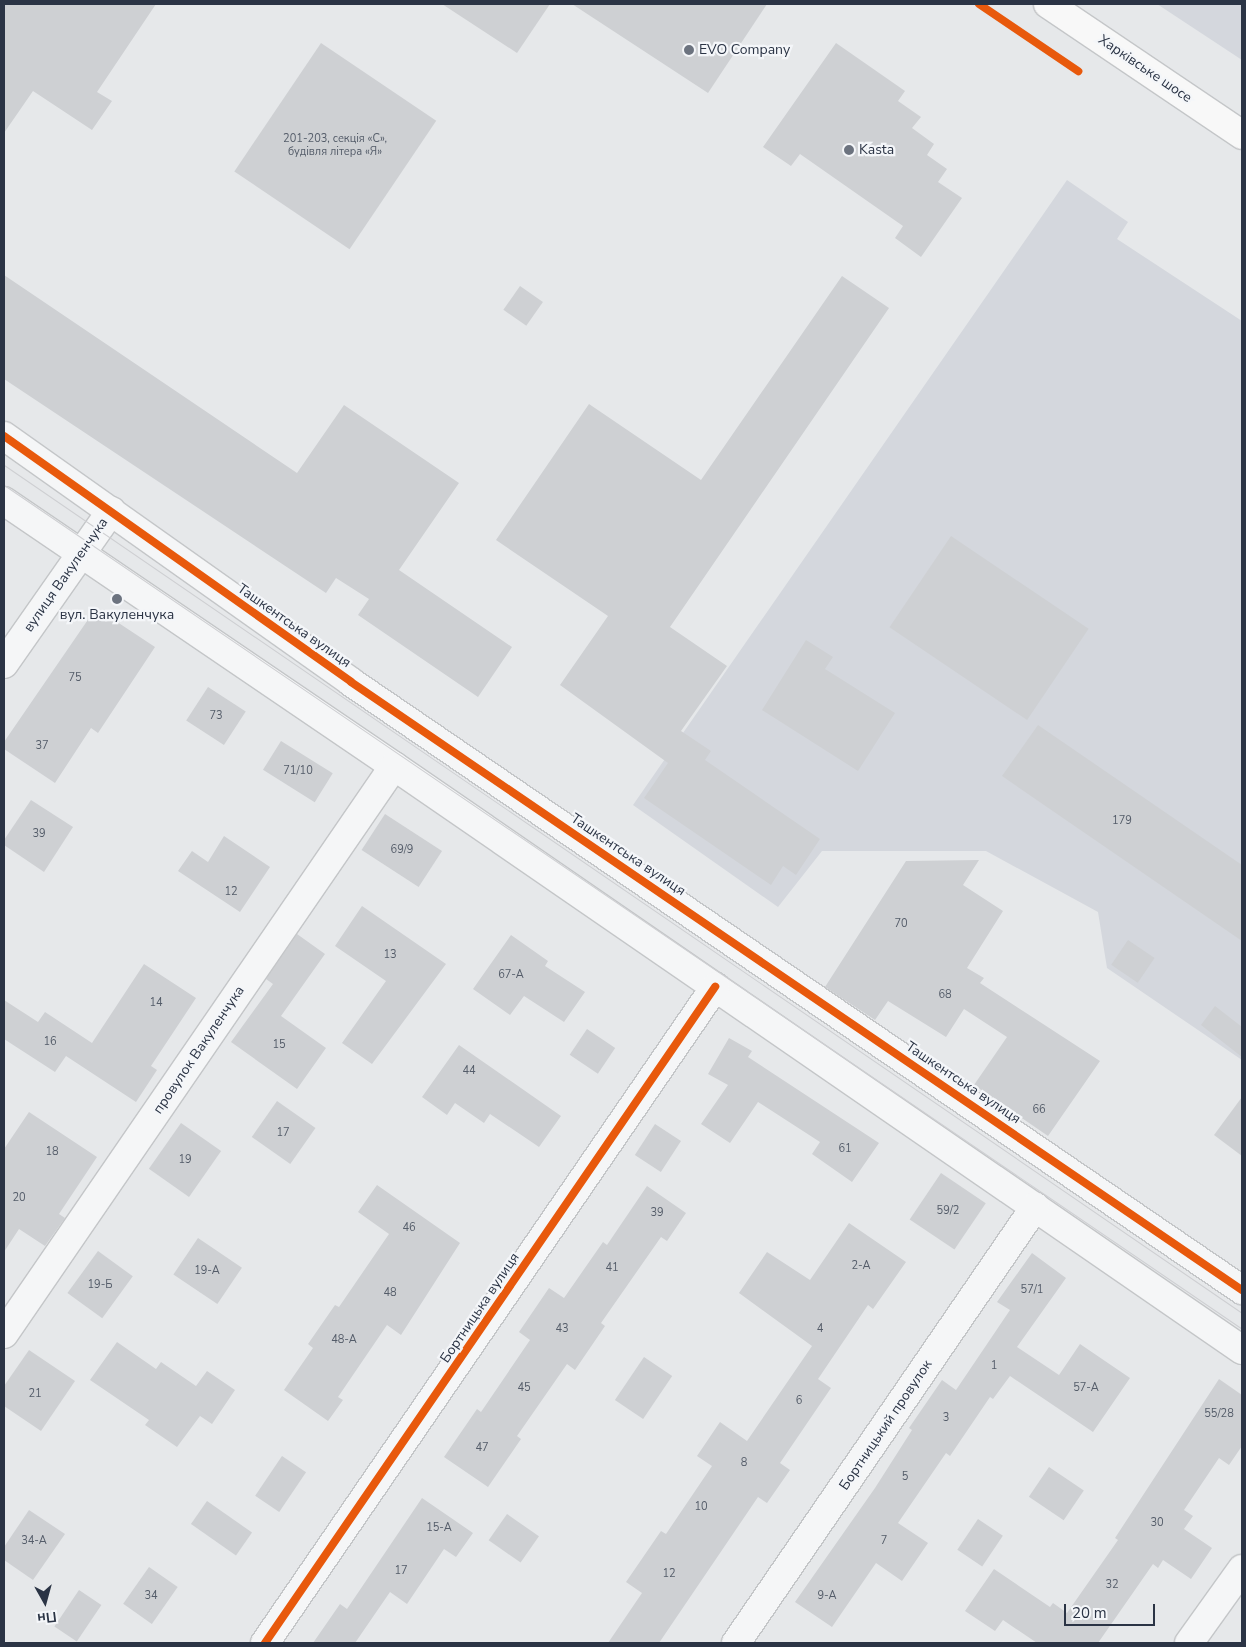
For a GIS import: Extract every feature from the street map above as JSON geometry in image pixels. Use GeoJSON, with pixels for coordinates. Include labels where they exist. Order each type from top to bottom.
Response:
{"type":"FeatureCollection","features":[{"type":"Feature","properties":{"kind":"main road","name":"Харківське шосе"},"geometry":{"type":"LineString","coordinates":[[1048,4],[1242,135]]}},
{"type":"Feature","properties":{"kind":"street","name":"Ташкентська вулиця"},"geometry":{"type":"LineString","coordinates":[[4,436],[351,682],[1242,1290]]}},
{"type":"Feature","properties":{"kind":"street"},"geometry":{"type":"LineString","coordinates":[[4,501],[79,554],[394,766],[1242,1350]]}},
{"type":"Feature","properties":{"kind":"street","name":"вулиця Вакуленчука"},"geometry":{"type":"LineString","coordinates":[[4,664],[79,554],[111,511]]}},
{"type":"Feature","properties":{"kind":"street","name":"провулок Вакуленчука"},"geometry":{"type":"LineString","coordinates":[[4,1334],[394,766]]}},
{"type":"Feature","properties":{"kind":"street","name":"Бортницька вулиця"},"geometry":{"type":"LineString","coordinates":[[265,1643],[715,987]]}},
{"type":"Feature","properties":{"kind":"street","name":"Бортницький провулок"},"geometry":{"type":"LineString","coordinates":[[736,1643],[1035,1207]]}},
{"type":"Feature","properties":{"kind":"street"},"geometry":{"type":"LineString","coordinates":[[1189,1643],[1242,1569]]}},
{"type":"Feature","properties":{"kind":"shaded area"},"geometry":{"type":"Polygon","coordinates":[[[1157,4],[1242,4],[1242,60],[1157,4]]]}},
{"type":"Feature","properties":{"kind":"shaded area"},"geometry":{"type":"Polygon","coordinates":[[[1067,180],[1128,222],[1117,239],[1242,321],[1242,1060],[1107,968],[1098,912],[986,851],[822,851],[778,907],[633,805],[1067,180]]]}},
{"type":"Feature","properties":{"kind":"building"},"geometry":{"type":"Polygon","coordinates":[[[4,4],[156,4],[97,92],[112,101],[92,130],[33,91],[4,133],[4,4]]]}},
{"type":"Feature","properties":{"kind":"building"},"geometry":{"type":"Polygon","coordinates":[[[442,4],[550,4],[517,53],[442,4]]]}},
{"type":"Feature","properties":{"kind":"building","name":"EVO Company"},"geometry":{"type":"Polygon","coordinates":[[[572,4],[767,4],[708,93],[572,4]]]}},
{"type":"Feature","properties":{"kind":"building"},"geometry":{"type":"Polygon","coordinates":[[[321,43],[436,121],[350,249],[234,172],[321,43]]]}},
{"type":"Feature","properties":{"kind":"building","name":"Kasta"},"geometry":{"type":"Polygon","coordinates":[[[836,43],[905,91],[898,101],[921,117],[912,128],[934,144],[927,155],[947,169],[938,182],[962,198],[921,257],[895,238],[903,226],[800,154],[791,166],[763,147],[836,43]]]}},
{"type":"Feature","properties":{"kind":"building"},"geometry":{"type":"Polygon","coordinates":[[[4,275],[297,473],[344,405],[459,483],[399,570],[512,647],[478,697],[358,615],[369,599],[336,578],[326,593],[4,379],[4,275]]]}},
{"type":"Feature","properties":{"kind":"building"},"geometry":{"type":"Polygon","coordinates":[[[842,276],[889,308],[670,627],[727,666],[681,731],[711,751],[705,760],[820,839],[796,875],[783,866],[771,885],[644,798],[668,763],[560,685],[608,616],[496,540],[589,404],[701,480],[842,276]]]}},
{"type":"Feature","properties":{"kind":"building"},"geometry":{"type":"Polygon","coordinates":[[[520,286],[543,302],[526,326],[503,310],[520,286]]]}},
{"type":"Feature","properties":{"kind":"building"},"geometry":{"type":"Polygon","coordinates":[[[951,536],[1089,629],[1027,720],[889,627],[951,536]]]}},
{"type":"Feature","properties":{"kind":"building"},"geometry":{"type":"Polygon","coordinates":[[[96,608],[155,647],[98,733],[91,728],[55,783],[4,749],[4,742],[96,608]]]}},
{"type":"Feature","properties":{"kind":"building"},"geometry":{"type":"Polygon","coordinates":[[[806,640],[833,657],[825,669],[895,713],[858,771],[762,710],[806,640]]]}},
{"type":"Feature","properties":{"kind":"building"},"geometry":{"type":"Polygon","coordinates":[[[208,687],[246,712],[224,745],[186,721],[208,687]]]}},
{"type":"Feature","properties":{"kind":"building"},"geometry":{"type":"Polygon","coordinates":[[[1038,725],[1242,865],[1242,941],[1002,776],[1038,725]]]}},
{"type":"Feature","properties":{"kind":"building"},"geometry":{"type":"Polygon","coordinates":[[[281,741],[333,773],[315,802],[263,770],[281,741]]]}},
{"type":"Feature","properties":{"kind":"building"},"geometry":{"type":"Polygon","coordinates":[[[31,800],[73,827],[44,872],[4,845],[4,840],[31,800]]]}},
{"type":"Feature","properties":{"kind":"building"},"geometry":{"type":"Polygon","coordinates":[[[385,814],[442,851],[419,887],[362,850],[385,814]]]}},
{"type":"Feature","properties":{"kind":"building"},"geometry":{"type":"Polygon","coordinates":[[[224,836],[270,867],[240,912],[178,871],[192,851],[208,862],[224,836]]]}},
{"type":"Feature","properties":{"kind":"building"},"geometry":{"type":"Polygon","coordinates":[[[979,860],[963,885],[1003,911],[967,968],[984,978],[980,983],[1100,1061],[1048,1136],[974,1085],[1007,1037],[964,1009],[946,1037],[888,1001],[875,1020],[825,987],[906,861],[979,860]]]}},
{"type":"Feature","properties":{"kind":"building"},"geometry":{"type":"Polygon","coordinates":[[[362,906],[446,964],[372,1064],[342,1043],[386,981],[335,946],[362,906]]]}},
{"type":"Feature","properties":{"kind":"building"},"geometry":{"type":"Polygon","coordinates":[[[297,934],[325,954],[281,1016],[326,1048],[297,1089],[231,1042],[273,984],[266,979],[297,934]]]}},
{"type":"Feature","properties":{"kind":"building"},"geometry":{"type":"Polygon","coordinates":[[[511,935],[548,961],[545,966],[585,992],[564,1022],[524,996],[510,1015],[473,989],[511,935]]]}},
{"type":"Feature","properties":{"kind":"building"},"geometry":{"type":"Polygon","coordinates":[[[1128,940],[1155,958],[1138,983],[1111,965],[1128,940]]]}},
{"type":"Feature","properties":{"kind":"building"},"geometry":{"type":"Polygon","coordinates":[[[144,964],[196,998],[151,1066],[157,1070],[136,1102],[66,1056],[55,1072],[4,1039],[4,1000],[38,1022],[45,1012],[92,1043],[144,964]]]}},
{"type":"Feature","properties":{"kind":"building"},"geometry":{"type":"Polygon","coordinates":[[[1215,1006],[1242,1027],[1242,1057],[1201,1025],[1215,1006]]]}},
{"type":"Feature","properties":{"kind":"building"},"geometry":{"type":"Polygon","coordinates":[[[587,1029],[615,1048],[598,1074],[570,1055],[587,1029]]]}},
{"type":"Feature","properties":{"kind":"building"},"geometry":{"type":"Polygon","coordinates":[[[729,1038],[752,1051],[748,1057],[879,1143],[852,1182],[812,1154],[820,1142],[758,1102],[730,1143],[701,1124],[728,1085],[708,1074],[729,1038]]]}},
{"type":"Feature","properties":{"kind":"building"},"geometry":{"type":"Polygon","coordinates":[[[459,1045],[561,1116],[539,1147],[490,1114],[484,1123],[455,1103],[447,1115],[422,1097],[459,1045]]]}},
{"type":"Feature","properties":{"kind":"building"},"geometry":{"type":"Polygon","coordinates":[[[1242,1097],[1242,1156],[1214,1135],[1242,1097]]]}},
{"type":"Feature","properties":{"kind":"building"},"geometry":{"type":"Polygon","coordinates":[[[277,1101],[316,1128],[290,1164],[252,1137],[277,1101]]]}},
{"type":"Feature","properties":{"kind":"building"},"geometry":{"type":"Polygon","coordinates":[[[29,1112],[97,1157],[59,1214],[65,1218],[45,1246],[19,1229],[4,1252],[4,1149],[29,1112]]]}},
{"type":"Feature","properties":{"kind":"building"},"geometry":{"type":"Polygon","coordinates":[[[181,1123],[221,1151],[189,1197],[149,1169],[181,1123]]]}},
{"type":"Feature","properties":{"kind":"building"},"geometry":{"type":"Polygon","coordinates":[[[655,1124],[681,1141],[661,1172],[635,1155],[655,1124]]]}},
{"type":"Feature","properties":{"kind":"building"},"geometry":{"type":"Polygon","coordinates":[[[941,1173],[986,1203],[954,1250],[910,1219],[941,1173]]]}},
{"type":"Feature","properties":{"kind":"building"},"geometry":{"type":"Polygon","coordinates":[[[377,1185],[460,1243],[401,1335],[387,1325],[338,1397],[343,1400],[328,1421],[284,1390],[313,1348],[308,1344],[335,1305],[339,1307],[389,1234],[358,1212],[377,1185]]]}},
{"type":"Feature","properties":{"kind":"building"},"geometry":{"type":"Polygon","coordinates":[[[647,1186],[686,1213],[667,1241],[661,1237],[601,1323],[605,1326],[575,1370],[567,1364],[517,1436],[521,1439],[488,1487],[444,1457],[477,1409],[481,1412],[530,1340],[519,1332],[549,1288],[564,1298],[603,1242],[607,1245],[647,1186]]]}},
{"type":"Feature","properties":{"kind":"building"},"geometry":{"type":"Polygon","coordinates":[[[849,1223],[906,1262],[873,1309],[868,1305],[818,1379],[831,1388],[780,1463],[790,1470],[767,1503],[758,1497],[659,1643],[608,1643],[642,1593],[626,1582],[661,1531],[666,1534],[712,1466],[697,1456],[720,1422],[747,1441],[812,1346],[739,1293],[767,1252],[810,1280],[849,1223]]]}},
{"type":"Feature","properties":{"kind":"building"},"geometry":{"type":"Polygon","coordinates":[[[198,1238],[242,1268],[217,1304],[173,1274],[198,1238]]]}},
{"type":"Feature","properties":{"kind":"building"},"geometry":{"type":"Polygon","coordinates":[[[98,1251],[133,1276],[102,1318],[67,1293],[98,1251]]]}},
{"type":"Feature","properties":{"kind":"building"},"geometry":{"type":"Polygon","coordinates":[[[1032,1253],[1066,1278],[1017,1347],[1059,1375],[1080,1344],[1130,1378],[1093,1432],[1010,1376],[993,1399],[990,1397],[950,1456],[946,1453],[898,1523],[928,1543],[902,1581],[876,1563],[832,1627],[795,1602],[875,1488],[912,1430],[909,1428],[942,1380],[956,1390],[1010,1310],[997,1302],[1032,1253]]]}},
{"type":"Feature","properties":{"kind":"building"},"geometry":{"type":"Polygon","coordinates":[[[117,1342],[156,1369],[161,1362],[196,1386],[207,1371],[235,1390],[212,1424],[200,1416],[177,1447],[145,1425],[149,1420],[90,1380],[117,1342]]]}},
{"type":"Feature","properties":{"kind":"building"},"geometry":{"type":"Polygon","coordinates":[[[29,1350],[75,1381],[41,1431],[4,1406],[4,1386],[29,1350]]]}},
{"type":"Feature","properties":{"kind":"building"},"geometry":{"type":"Polygon","coordinates":[[[644,1357],[672,1376],[643,1419],[615,1400],[644,1357]]]}},
{"type":"Feature","properties":{"kind":"building"},"geometry":{"type":"Polygon","coordinates":[[[1219,1379],[1242,1395],[1242,1446],[1229,1465],[1219,1458],[1184,1510],[1193,1516],[1184,1529],[1212,1548],[1191,1579],[1163,1560],[1158,1568],[1153,1564],[1098,1643],[1037,1643],[1003,1620],[995,1631],[965,1611],[994,1569],[1050,1607],[1053,1603],[1067,1613],[1118,1540],[1115,1538],[1219,1379]]]}},
{"type":"Feature","properties":{"kind":"building"},"geometry":{"type":"Polygon","coordinates":[[[282,1456],[306,1472],[279,1512],[255,1496],[282,1456]]]}},
{"type":"Feature","properties":{"kind":"building"},"geometry":{"type":"Polygon","coordinates":[[[1049,1467],[1084,1490],[1064,1520],[1029,1497],[1049,1467]]]}},
{"type":"Feature","properties":{"kind":"building"},"geometry":{"type":"Polygon","coordinates":[[[422,1498],[473,1533],[456,1557],[444,1549],[407,1604],[390,1592],[355,1643],[313,1643],[340,1604],[347,1609],[422,1498]]]}},
{"type":"Feature","properties":{"kind":"building"},"geometry":{"type":"Polygon","coordinates":[[[207,1501],[252,1533],[236,1555],[191,1524],[207,1501]]]}},
{"type":"Feature","properties":{"kind":"building"},"geometry":{"type":"Polygon","coordinates":[[[29,1510],[65,1534],[33,1580],[4,1560],[4,1547],[29,1510]]]}},
{"type":"Feature","properties":{"kind":"building"},"geometry":{"type":"Polygon","coordinates":[[[507,1514],[539,1536],[521,1563],[489,1540],[507,1514]]]}},
{"type":"Feature","properties":{"kind":"building"},"geometry":{"type":"Polygon","coordinates":[[[978,1519],[1003,1536],[982,1566],[957,1550],[978,1519]]]}},
{"type":"Feature","properties":{"kind":"building"},"geometry":{"type":"Polygon","coordinates":[[[149,1567],[178,1587],[152,1624],[123,1604],[149,1567]]]}},
{"type":"Feature","properties":{"kind":"building"},"geometry":{"type":"Polygon","coordinates":[[[79,1590],[101,1605],[77,1642],[54,1626],[79,1590]]]}},
{"type":"Feature","properties":{"kind":"tram line"},"geometry":{"type":"LineString","coordinates":[[4,465],[1242,1313]]}},
{"type":"Feature","properties":{"kind":"tram line"},"geometry":{"type":"LineString","coordinates":[[4,485],[1242,1329]]}},
{"type":"Feature","properties":{"kind":"cycle path"},"geometry":{"type":"LineString","coordinates":[[979,4],[1078,71]]}},
{"type":"Feature","properties":{"kind":"cycle path"},"geometry":{"type":"LineString","coordinates":[[4,436],[351,682],[1242,1290]]}},
{"type":"Feature","properties":{"kind":"cycle path"},"geometry":{"type":"LineString","coordinates":[[265,1643],[715,987]]}},
{"type":"Feature","properties":{"kind":"place","name":"EVO Company"},"geometry":{"type":"Point","coordinates":[689,50]}},
{"type":"Feature","properties":{"kind":"place","name":"Kasta"},"geometry":{"type":"Point","coordinates":[849,150]}},
{"type":"Feature","properties":{"kind":"place","name":"вул. Вакуленчука"},"geometry":{"type":"Point","coordinates":[117,599]}}]}
